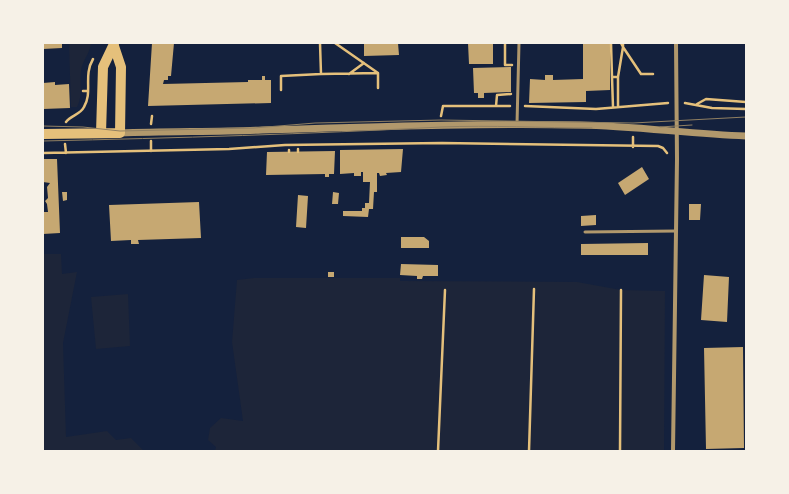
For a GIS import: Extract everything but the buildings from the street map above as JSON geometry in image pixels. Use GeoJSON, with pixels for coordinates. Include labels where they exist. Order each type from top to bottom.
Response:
{"type":"FeatureCollection","features":[{"type":"Feature","properties":{"kind":"main road"},"geometry":{"type":"LineString","coordinates":[[43,134],[120,132],[121,66],[114,44]]}},
{"type":"Feature","properties":{"kind":"main road"},"geometry":{"type":"LineString","coordinates":[[101,133],[103,67],[114,44]]}},
{"type":"Feature","properties":{"kind":"street"},"geometry":{"type":"LineString","coordinates":[[673,451],[677,131],[676,43]]}},
{"type":"Feature","properties":{"kind":"street"},"geometry":{"type":"LineString","coordinates":[[120,132],[517,124],[633,126],[702,134],[746,136]]}},
{"type":"Feature","properties":{"kind":"lane"},"geometry":{"type":"LineString","coordinates":[[517,124],[519,43]]}},
{"type":"Feature","properties":{"kind":"lane"},"geometry":{"type":"LineString","coordinates":[[585,232],[676,231]]}},
{"type":"Feature","properties":{"kind":"path"},"geometry":{"type":"LineString","coordinates":[[320,43],[321,74]]}},
{"type":"Feature","properties":{"kind":"path"},"geometry":{"type":"LineString","coordinates":[[335,43],[378,73]]}},
{"type":"Feature","properties":{"kind":"path"},"geometry":{"type":"LineString","coordinates":[[505,43],[505,65],[512,65],[512,72]]}},
{"type":"Feature","properties":{"kind":"path"},"geometry":{"type":"LineString","coordinates":[[611,43],[613,107]]}},
{"type":"Feature","properties":{"kind":"path"},"geometry":{"type":"LineString","coordinates":[[618,107],[618,77],[622,44]]}},
{"type":"Feature","properties":{"kind":"path"},"geometry":{"type":"LineString","coordinates":[[622,44],[640,74],[653,74]]}},
{"type":"Feature","properties":{"kind":"path"},"geometry":{"type":"LineString","coordinates":[[349,74],[364,63]]}},
{"type":"Feature","properties":{"kind":"path"},"geometry":{"type":"LineString","coordinates":[[281,90],[281,76],[378,73]]}},
{"type":"Feature","properties":{"kind":"path"},"geometry":{"type":"LineString","coordinates":[[378,73],[378,88]]}},
{"type":"Feature","properties":{"kind":"path"},"geometry":{"type":"LineString","coordinates":[[612,77],[618,77]]}},
{"type":"Feature","properties":{"kind":"path"},"geometry":{"type":"LineString","coordinates":[[496,106],[497,95],[512,94],[512,87]]}},
{"type":"Feature","properties":{"kind":"path"},"geometry":{"type":"LineString","coordinates":[[65,123],[70,116],[77,114],[84,109],[88,91],[83,90]]}},
{"type":"Feature","properties":{"kind":"path"},"geometry":{"type":"LineString","coordinates":[[697,105],[706,99],[746,102]]}},
{"type":"Feature","properties":{"kind":"path"},"geometry":{"type":"LineString","coordinates":[[441,117],[443,106],[518,106],[596,109],[676,103],[712,108],[746,109]]}},
{"type":"Feature","properties":{"kind":"path"},"geometry":{"type":"LineString","coordinates":[[633,133],[633,147]]}},
{"type":"Feature","properties":{"kind":"path"},"geometry":{"type":"LineString","coordinates":[[442,136],[442,143]]}},
{"type":"Feature","properties":{"kind":"path"},"geometry":{"type":"LineString","coordinates":[[151,141],[151,151]]}},
{"type":"Feature","properties":{"kind":"path"},"geometry":{"type":"LineString","coordinates":[[43,153],[250,148],[289,145],[442,143],[663,148],[667,152],[667,158]]}},
{"type":"Feature","properties":{"kind":"path"},"geometry":{"type":"LineString","coordinates":[[65,144],[66,153]]}},
{"type":"Feature","properties":{"kind":"path"},"geometry":{"type":"LineString","coordinates":[[529,451],[534,289]]}},
{"type":"Feature","properties":{"kind":"path"},"geometry":{"type":"LineString","coordinates":[[438,451],[445,290]]}},
{"type":"Feature","properties":{"kind":"path"},"geometry":{"type":"LineString","coordinates":[[620,451],[621,290]]}},
{"type":"Feature","properties":{"kind":"shaded area"},"geometry":{"type":"Polygon","coordinates":[[[69,43],[91,43],[89,52],[82,66],[81,92],[77,107],[71,107],[69,43]]]}},
{"type":"Feature","properties":{"kind":"shaded area"},"geometry":{"type":"Polygon","coordinates":[[[43,254],[61,254],[62,274],[77,272],[63,343],[66,437],[107,431],[116,440],[131,438],[144,451],[43,451],[43,254]]]}},
{"type":"Feature","properties":{"kind":"shaded area"},"geometry":{"type":"Polygon","coordinates":[[[254,278],[400,278],[400,281],[577,282],[621,290],[665,291],[664,451],[215,451],[216,447],[208,440],[210,428],[221,418],[243,421],[232,342],[237,280],[254,278]]]}},
{"type":"Feature","properties":{"kind":"shaded area"},"geometry":{"type":"Polygon","coordinates":[[[128,294],[130,346],[96,349],[91,297],[128,294]]]}},
{"type":"Feature","properties":{"kind":"tram line"},"geometry":{"type":"LineString","coordinates":[[43,126],[83,127],[120,131],[254,128],[315,123],[441,120],[633,123],[746,117]]}},
{"type":"Feature","properties":{"kind":"tram line"},"geometry":{"type":"LineString","coordinates":[[660,127],[692,125]]}},
{"type":"Feature","properties":{"kind":"tram line"},"geometry":{"type":"LineString","coordinates":[[43,141],[242,136],[460,126],[592,128]]}}]}
